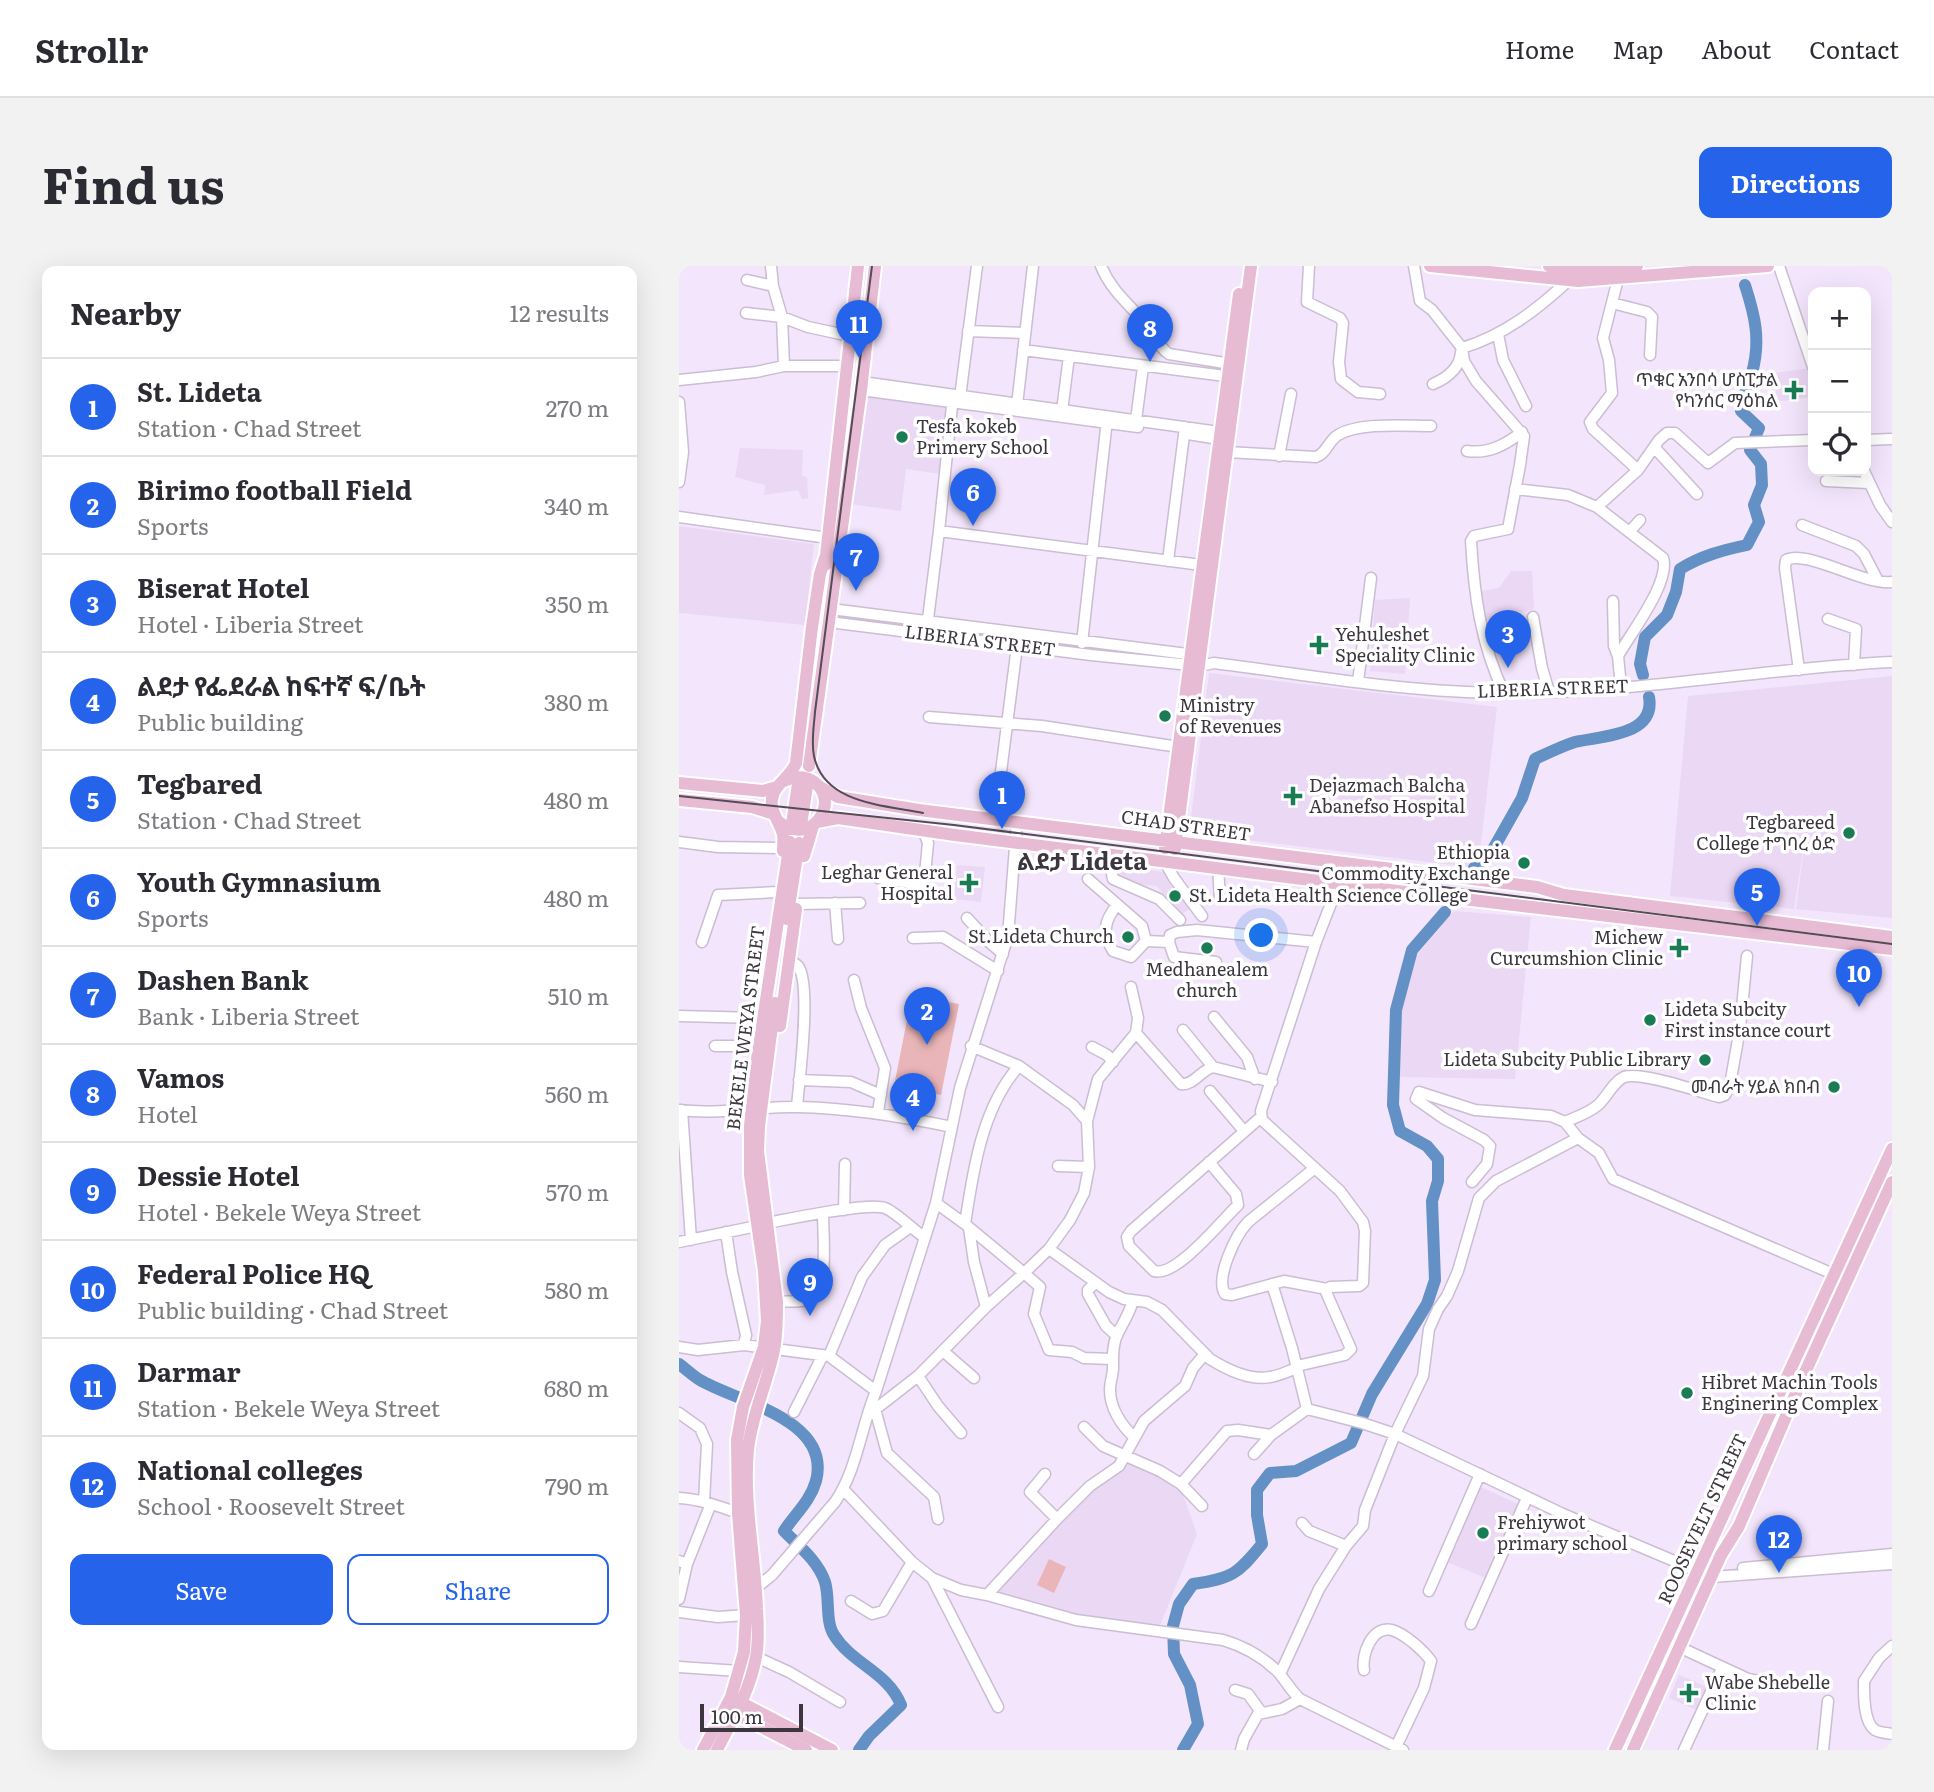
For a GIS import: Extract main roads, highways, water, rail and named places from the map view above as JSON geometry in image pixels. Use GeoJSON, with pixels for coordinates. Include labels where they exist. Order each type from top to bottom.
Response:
{"type":"FeatureCollection","features":[{"type":"Feature","properties":{"kind":"main road"},"geometry":{"type":"LineString","coordinates":[[846,266],[857,272],[805,765],[829,621],[862,386],[875,266]]}},
{"type":"Feature","properties":{"kind":"main road"},"geometry":{"type":"LineString","coordinates":[[1168,862],[1225,439],[1242,266]]}},
{"type":"Feature","properties":{"kind":"main road"},"geometry":{"type":"LineString","coordinates":[[1233,371],[1251,266]]}},
{"type":"Feature","properties":{"kind":"main road"},"geometry":{"type":"LineString","coordinates":[[1430,266],[1618,279],[1682,270],[1768,266]]}},
{"type":"Feature","properties":{"kind":"main road"},"geometry":{"type":"LineString","coordinates":[[1549,266],[1575,277],[1637,266]]}},
{"type":"Feature","properties":{"kind":"main road"},"geometry":{"type":"LineString","coordinates":[[825,558],[812,627],[796,763],[793,772],[781,784],[772,799],[775,817],[790,844],[777,892],[754,1046],[762,1066],[776,1054],[805,848],[810,785],[816,768],[827,678],[829,621]]}},
{"type":"Feature","properties":{"kind":"main road"},"geometry":{"type":"LineString","coordinates":[[679,783],[764,791],[797,777],[808,779],[825,805],[806,824],[795,830],[752,807],[679,800]]}},
{"type":"Feature","properties":{"kind":"main road","name":"CHAD STREET"},"geometry":{"type":"LineString","coordinates":[[810,785],[845,798],[1017,822],[1892,931]]}},
{"type":"Feature","properties":{"kind":"main road","name":"CHAD STREET"},"geometry":{"type":"LineString","coordinates":[[806,824],[838,818],[1168,862],[1892,949]]}},
{"type":"Feature","properties":{"kind":"main road","name":"BEKELE WEYA STREET"},"geometry":{"type":"LineString","coordinates":[[703,1750],[734,1706],[744,1652],[746,1615],[738,1513],[737,1440],[769,1348],[762,1224],[749,1153],[790,844]]}},
{"type":"Feature","properties":{"kind":"main road","name":"CHAD STREET"},"geometry":{"type":"LineString","coordinates":[[1550,890],[1564,895],[1892,937]]}},
{"type":"Feature","properties":{"kind":"main road","name":"CHAD STREET"},"geometry":{"type":"LineString","coordinates":[[1519,905],[1554,916],[1892,957]]}},
{"type":"Feature","properties":{"kind":"main road","name":"ROOSEVELT STREET"},"geometry":{"type":"LineString","coordinates":[[1615,1750],[1892,1149]]}},
{"type":"Feature","properties":{"kind":"main road","name":"ROOSEVELT STREET"},"geometry":{"type":"LineString","coordinates":[[1633,1750],[1721,1555],[1739,1526],[1783,1421],[1892,1182]]}},
{"type":"Feature","properties":{"kind":"main road"},"geometry":{"type":"LineString","coordinates":[[1872,1191],[1885,1197]]}},
{"type":"Feature","properties":{"kind":"main road"},"geometry":{"type":"LineString","coordinates":[[762,1224],[777,1302],[769,1348]]}},
{"type":"Feature","properties":{"kind":"main road"},"geometry":{"type":"LineString","coordinates":[[717,1750],[734,1706],[747,1689],[756,1657],[757,1588],[747,1481],[750,1404]]}},
{"type":"Feature","properties":{"kind":"main road"},"geometry":{"type":"LineString","coordinates":[[747,1689],[757,1717],[806,1750]]}},
{"type":"Feature","properties":{"kind":"main road"},"geometry":{"type":"LineString","coordinates":[[1641,1693],[1655,1700]]}},
{"type":"Feature","properties":{"kind":"main road"},"geometry":{"type":"LineString","coordinates":[[734,1706],[832,1750]]}},
{"type":"Feature","properties":{"kind":"main road"},"geometry":{"type":"LineString","coordinates":[[726,1732],[757,1717]]}},
{"type":"Feature","properties":{"kind":"waterway"},"geometry":{"type":"LineString","coordinates":[[1643,675],[1640,664],[1645,637],[1667,615],[1676,592],[1680,569],[1712,554],[1747,545],[1759,522],[1754,505],[1762,485],[1761,464],[1750,450],[1759,428],[1741,411],[1756,350],[1754,318],[1745,285]]}},
{"type":"Feature","properties":{"kind":"waterway"},"geometry":{"type":"LineString","coordinates":[[1474,868],[1491,853],[1522,798],[1535,759],[1575,742],[1636,727],[1644,720],[1649,710],[1649,697]]}},
{"type":"Feature","properties":{"kind":"waterway"},"geometry":{"type":"LineString","coordinates":[[1183,1750],[1198,1724],[1190,1685],[1174,1654],[1173,1626],[1179,1604],[1193,1584],[1217,1580],[1233,1573],[1262,1544],[1257,1515],[1257,1490],[1270,1473],[1296,1471],[1351,1443],[1372,1394],[1427,1304],[1435,1280],[1432,1201],[1438,1181],[1438,1159],[1427,1146],[1400,1131],[1393,1105],[1396,1010],[1412,950],[1445,912]]}},
{"type":"Feature","properties":{"kind":"waterway"},"geometry":{"type":"LineString","coordinates":[[679,1364],[700,1380],[778,1416],[810,1442],[817,1460],[816,1481],[806,1502],[784,1531],[822,1574],[829,1623],[834,1635],[850,1654],[888,1684],[901,1705],[869,1736],[859,1750]]}},
{"type":"Feature","properties":{"kind":"tram line"},"geometry":{"type":"LineString","coordinates":[[872,266],[815,712],[813,751],[820,772],[830,784],[843,793],[858,800],[923,813]]}},
{"type":"Feature","properties":{"kind":"tram line"},"geometry":{"type":"LineString","coordinates":[[679,796],[954,825],[1892,944]]}},
{"type":"Feature","properties":{"kind":"place","name":"Darmar"},"geometry":{"type":"Point","coordinates":[859,358]}},
{"type":"Feature","properties":{"kind":"place","name":"Vamos"},"geometry":{"type":"Point","coordinates":[1150,362]}},
{"type":"Feature","properties":{"kind":"place","name":"ጥቁር አንበሳ ሆስፒታል የካንሰር ማዕከል"},"geometry":{"type":"Point","coordinates":[1794,390]}},
{"type":"Feature","properties":{"kind":"place","name":"Tesfa kokeb Primery School"},"geometry":{"type":"Point","coordinates":[902,437]}},
{"type":"Feature","properties":{"kind":"place","name":"Youth Gymnasium"},"geometry":{"type":"Point","coordinates":[973,526]}},
{"type":"Feature","properties":{"kind":"place","name":"Dashen Bank"},"geometry":{"type":"Point","coordinates":[856,591]}},
{"type":"Feature","properties":{"kind":"place","name":"Yehuleshet Speciality Clinic"},"geometry":{"type":"Point","coordinates":[1319,645]}},
{"type":"Feature","properties":{"kind":"place","name":"Biserat Hotel"},"geometry":{"type":"Point","coordinates":[1508,668]}},
{"type":"Feature","properties":{"kind":"place","name":"Ministry of Revenues"},"geometry":{"type":"Point","coordinates":[1165,716]}},
{"type":"Feature","properties":{"kind":"place","name":"Dejazmach Balcha Abanefso Hospital"},"geometry":{"type":"Point","coordinates":[1293,796]}},
{"type":"Feature","properties":{"kind":"place","name":"St. Lideta"},"geometry":{"type":"Point","coordinates":[1002,829]}},
{"type":"Feature","properties":{"kind":"place","name":"Tegbareed College ተግባረ ዕድ"},"geometry":{"type":"Point","coordinates":[1849,833]}},
{"type":"Feature","properties":{"kind":"place","name":"Ethiopia Commodity Exchange"},"geometry":{"type":"Point","coordinates":[1524,863]}},
{"type":"Feature","properties":{"kind":"place","name":"Leghar General Hospital"},"geometry":{"type":"Point","coordinates":[969,883]}},
{"type":"Feature","properties":{"kind":"place","name":"St. Lideta Health Science College"},"geometry":{"type":"Point","coordinates":[1175,896]}},
{"type":"Feature","properties":{"kind":"place","name":"Tegbared"},"geometry":{"type":"Point","coordinates":[1757,926]}},
{"type":"Feature","properties":{"kind":"place","name":"St.Lideta Church"},"geometry":{"type":"Point","coordinates":[1128,937]}},
{"type":"Feature","properties":{"kind":"place","name":"Medhanealem church"},"geometry":{"type":"Point","coordinates":[1207,948]}},
{"type":"Feature","properties":{"kind":"place","name":"Michew Curcumshion Clinic"},"geometry":{"type":"Point","coordinates":[1679,948]}},
{"type":"Feature","properties":{"kind":"place","name":"Federal Police HQ"},"geometry":{"type":"Point","coordinates":[1859,1007]}},
{"type":"Feature","properties":{"kind":"place","name":"Lideta Subcity First instance court"},"geometry":{"type":"Point","coordinates":[1650,1020]}},
{"type":"Feature","properties":{"kind":"place","name":"Birimo football Field"},"geometry":{"type":"Point","coordinates":[927,1045]}},
{"type":"Feature","properties":{"kind":"place","name":"Lideta Subcity Public Library"},"geometry":{"type":"Point","coordinates":[1705,1060]}},
{"type":"Feature","properties":{"kind":"place","name":"መብራት ሃይል ክበብ"},"geometry":{"type":"Point","coordinates":[1834,1087]}},
{"type":"Feature","properties":{"kind":"place","name":"ልደታ የፌደራል ከፍተኛ ፍ/ቤት"},"geometry":{"type":"Point","coordinates":[913,1131]}},
{"type":"Feature","properties":{"kind":"place","name":"Dessie Hotel"},"geometry":{"type":"Point","coordinates":[810,1316]}},
{"type":"Feature","properties":{"kind":"place","name":"Hibret Machin Tools Enginering Complex"},"geometry":{"type":"Point","coordinates":[1687,1393]}},
{"type":"Feature","properties":{"kind":"place","name":"Frehiywot primary school"},"geometry":{"type":"Point","coordinates":[1483,1533]}},
{"type":"Feature","properties":{"kind":"place","name":"National colleges"},"geometry":{"type":"Point","coordinates":[1779,1573]}},
{"type":"Feature","properties":{"kind":"place","name":"Wabe Shebelle Clinic"},"geometry":{"type":"Point","coordinates":[1689,1693]}},
{"type":"Feature","properties":{"kind":"district","name":"ልደታ Lideta"},"geometry":{"type":"Point","coordinates":[1082,862]}}]}
